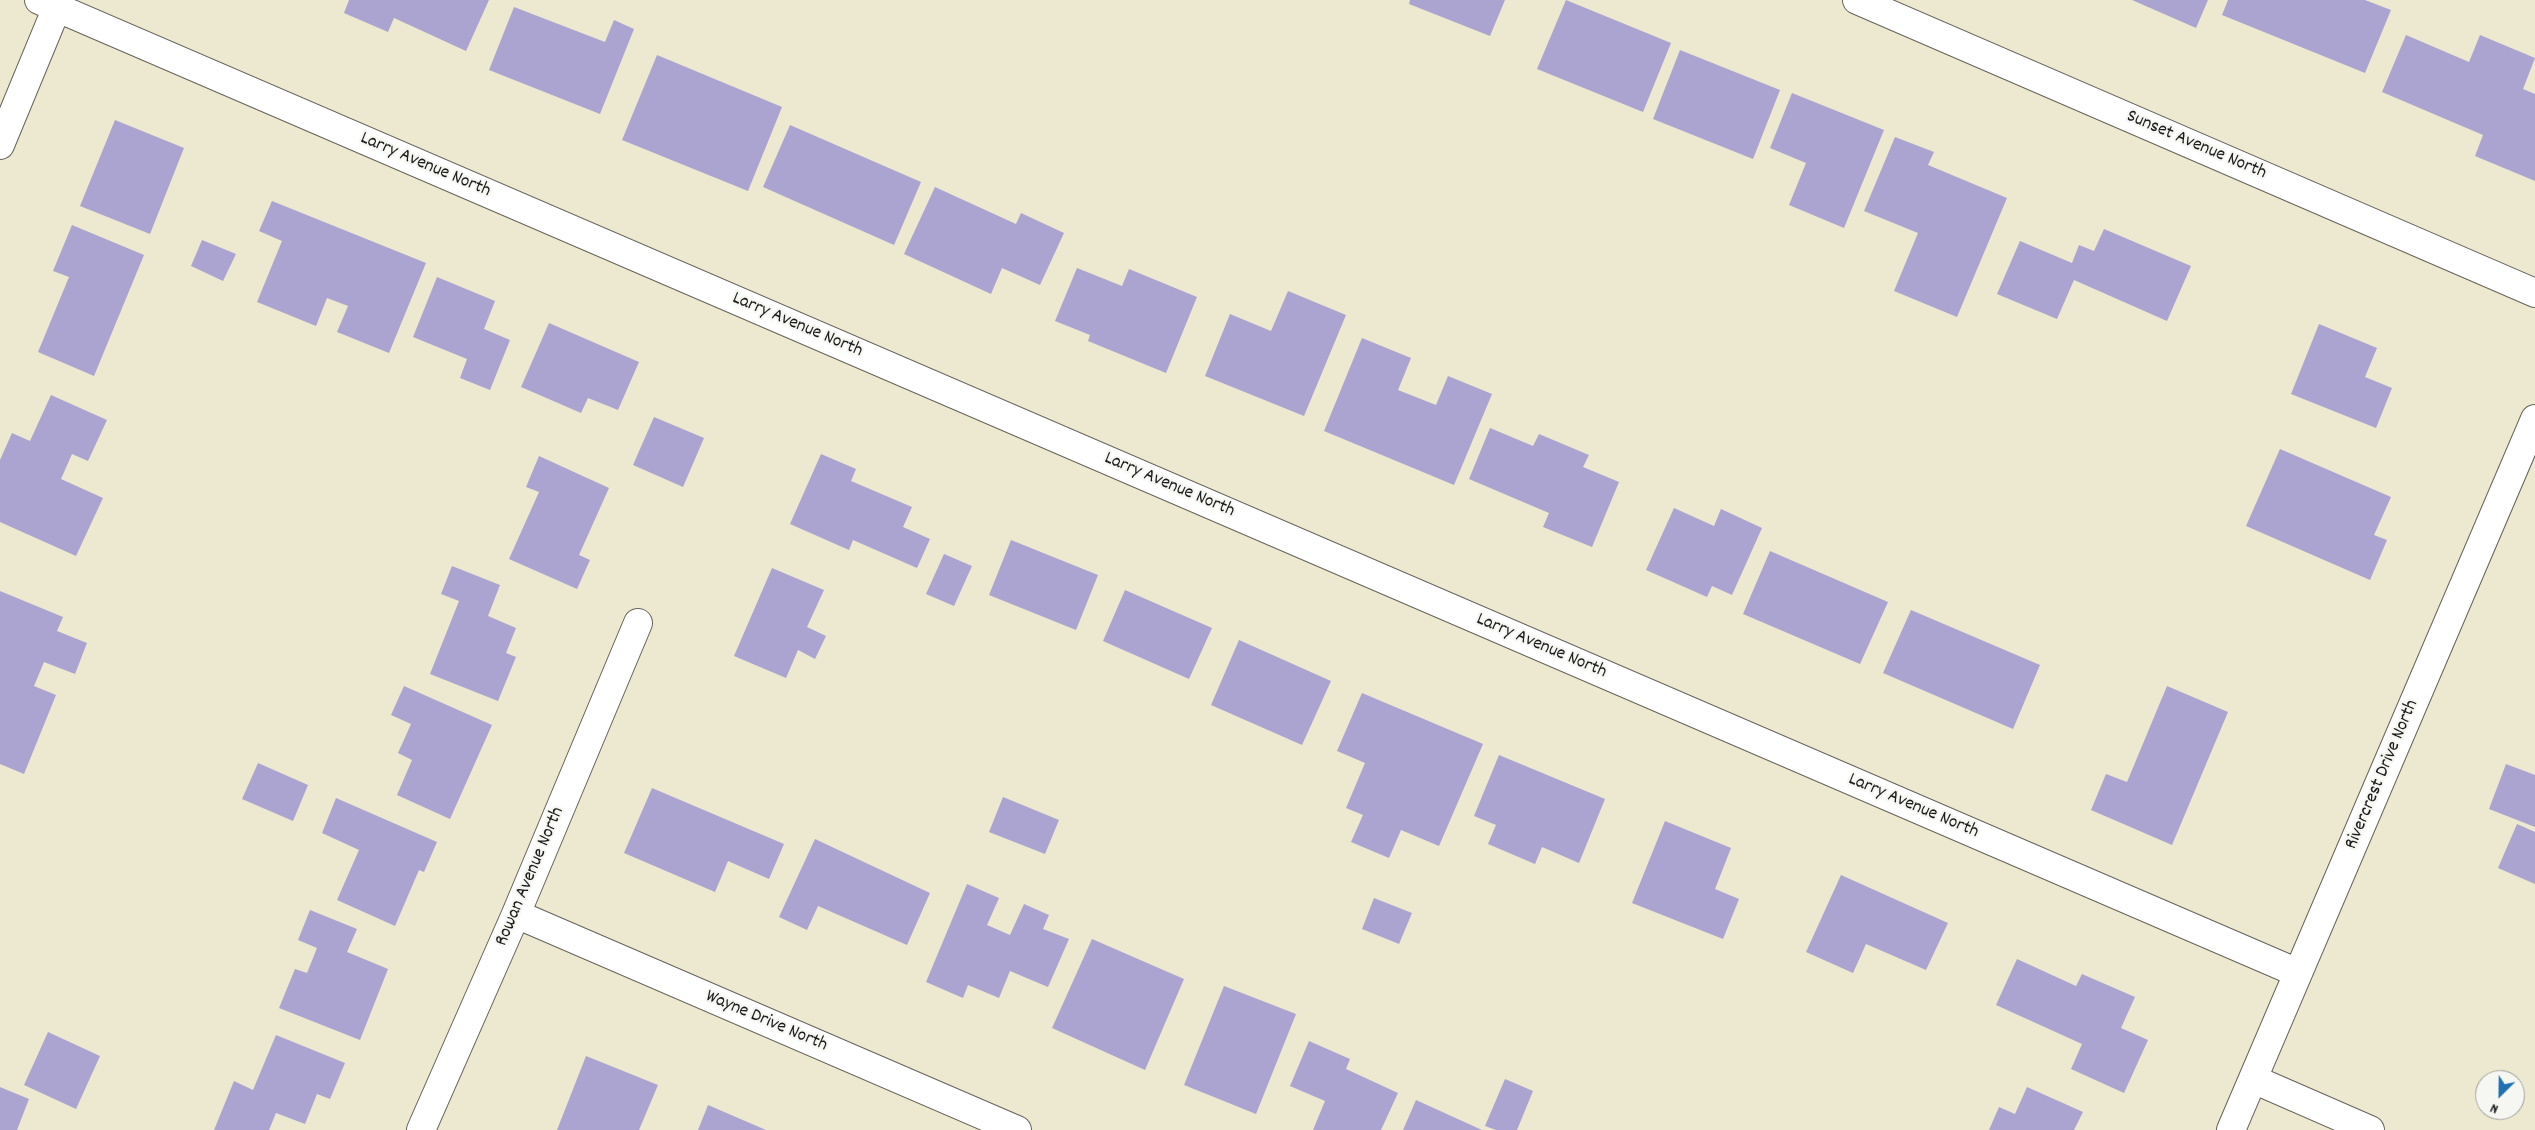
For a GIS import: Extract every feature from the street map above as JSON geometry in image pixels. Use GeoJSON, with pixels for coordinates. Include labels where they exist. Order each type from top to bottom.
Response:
{"type":"FeatureCollection","features":[{"type":"Feature","properties":{"kind":"street","name":"Sunset Avenue North"},"geometry":{"type":"LineString","coordinates":[[1857,0],[2535,293]]}},
{"type":"Feature","properties":{"kind":"street"},"geometry":{"type":"LineString","coordinates":[[0,145],[52,3]]}},
{"type":"Feature","properties":{"kind":"street","name":"Larry Avenue North"},"geometry":{"type":"LineString","coordinates":[[52,3],[2298,973]]}},
{"type":"Feature","properties":{"kind":"street","name":"Rivercrest Drive North"},"geometry":{"type":"LineString","coordinates":[[2231,1130],[2535,419]]}},
{"type":"Feature","properties":{"kind":"street","name":"Rowan Avenue North"},"geometry":{"type":"LineString","coordinates":[[421,1130],[516,914],[638,623]]}},
{"type":"Feature","properties":{"kind":"street","name":"Wayne Drive North"},"geometry":{"type":"LineString","coordinates":[[516,914],[1017,1130]]}},
{"type":"Feature","properties":{"kind":"street"},"geometry":{"type":"LineString","coordinates":[[2253,1079],[2370,1130]]}},
{"type":"Feature","properties":{"kind":"building"},"geometry":{"type":"Polygon","coordinates":[[[349,0],[489,0],[466,51],[394,18],[388,32],[344,13],[349,0]]]}},
{"type":"Feature","properties":{"kind":"building"},"geometry":{"type":"Polygon","coordinates":[[[1410,0],[1505,0],[1490,36],[1409,4],[1410,0]]]}},
{"type":"Feature","properties":{"kind":"building"},"geometry":{"type":"Polygon","coordinates":[[[1566,0],[1671,43],[1643,112],[1537,69],[1566,0]]]}},
{"type":"Feature","properties":{"kind":"building"},"geometry":{"type":"Polygon","coordinates":[[[2132,0],[2208,0],[2196,28],[2132,0]]]}},
{"type":"Feature","properties":{"kind":"building"},"geometry":{"type":"Polygon","coordinates":[[[2228,0],[2365,0],[2391,10],[2365,73],[2222,15],[2228,0]]]}},
{"type":"Feature","properties":{"kind":"building"},"geometry":{"type":"Polygon","coordinates":[[[514,7],[605,42],[614,20],[634,29],[600,114],[489,70],[514,7]]]}},
{"type":"Feature","properties":{"kind":"building"},"geometry":{"type":"Polygon","coordinates":[[[2406,35],[2469,62],[2480,35],[2535,58],[2523,89],[2535,94],[2535,181],[2475,156],[2483,135],[2382,92],[2406,35]]]}},
{"type":"Feature","properties":{"kind":"building"},"geometry":{"type":"Polygon","coordinates":[[[1680,50],[1780,90],[1753,159],[1653,119],[1680,50]]]}},
{"type":"Feature","properties":{"kind":"building"},"geometry":{"type":"Polygon","coordinates":[[[657,55],[782,107],[748,191],[622,140],[657,55]]]}},
{"type":"Feature","properties":{"kind":"building"},"geometry":{"type":"Polygon","coordinates":[[[1792,93],[1884,130],[1844,228],[1789,205],[1806,163],[1770,148],[1792,93]]]}},
{"type":"Feature","properties":{"kind":"building"},"geometry":{"type":"Polygon","coordinates":[[[115,120],[184,148],[150,234],[80,206],[115,120]]]}},
{"type":"Feature","properties":{"kind":"building"},"geometry":{"type":"Polygon","coordinates":[[[790,125],[921,182],[894,245],[763,187],[790,125]]]}},
{"type":"Feature","properties":{"kind":"building"},"geometry":{"type":"Polygon","coordinates":[[[1895,137],[1934,152],[1928,165],[2007,198],[1957,317],[1894,291],[1918,233],[1864,211],[1895,137]]]}},
{"type":"Feature","properties":{"kind":"building"},"geometry":{"type":"Polygon","coordinates":[[[935,187],[1016,224],[1021,213],[1064,233],[1040,285],[1002,268],[991,294],[904,254],[935,187]]]}},
{"type":"Feature","properties":{"kind":"building"},"geometry":{"type":"Polygon","coordinates":[[[272,201],[426,263],[389,353],[337,332],[348,306],[327,298],[316,326],[257,302],[282,241],[259,231],[272,201]]]}},
{"type":"Feature","properties":{"kind":"building"},"geometry":{"type":"Polygon","coordinates":[[[72,225],[144,255],[94,376],[38,352],[69,277],[53,271],[72,225]]]}},
{"type":"Feature","properties":{"kind":"building"},"geometry":{"type":"Polygon","coordinates":[[[2104,229],[2191,266],[2167,321],[2074,280],[2057,319],[1997,294],[2020,241],[2072,263],[2079,245],[2094,251],[2104,229]]]}},
{"type":"Feature","properties":{"kind":"building"},"geometry":{"type":"Polygon","coordinates":[[[202,240],[236,254],[223,281],[191,266],[202,240]]]}},
{"type":"Feature","properties":{"kind":"building"},"geometry":{"type":"Polygon","coordinates":[[[1077,268],[1122,286],[1129,269],[1197,297],[1166,373],[1088,341],[1090,335],[1055,321],[1077,268]]]}},
{"type":"Feature","properties":{"kind":"building"},"geometry":{"type":"Polygon","coordinates":[[[437,277],[495,301],[484,329],[510,340],[490,390],[460,378],[467,359],[413,337],[437,277]]]}},
{"type":"Feature","properties":{"kind":"building"},"geometry":{"type":"Polygon","coordinates":[[[1288,291],[1346,315],[1304,416],[1205,376],[1230,314],[1271,331],[1288,291]]]}},
{"type":"Feature","properties":{"kind":"building"},"geometry":{"type":"Polygon","coordinates":[[[549,323],[639,362],[618,410],[588,398],[581,413],[521,387],[549,323]]]}},
{"type":"Feature","properties":{"kind":"building"},"geometry":{"type":"Polygon","coordinates":[[[2319,324],[2377,348],[2365,377],[2392,388],[2376,428],[2291,394],[2319,324]]]}},
{"type":"Feature","properties":{"kind":"building"},"geometry":{"type":"Polygon","coordinates":[[[1362,338],[1411,358],[1398,390],[1436,405],[1448,376],[1492,394],[1454,485],[1324,431],[1362,338]]]}},
{"type":"Feature","properties":{"kind":"building"},"geometry":{"type":"Polygon","coordinates":[[[51,395],[107,420],[88,461],[72,454],[61,479],[103,498],[76,556],[0,522],[0,460],[12,433],[30,441],[51,395]]]}},
{"type":"Feature","properties":{"kind":"building"},"geometry":{"type":"Polygon","coordinates":[[[654,417],[704,438],[683,487],[633,465],[654,417]]]}},
{"type":"Feature","properties":{"kind":"building"},"geometry":{"type":"Polygon","coordinates":[[[1490,428],[1533,446],[1539,434],[1589,455],[1583,467],[1619,482],[1592,547],[1543,527],[1549,513],[1469,479],[1490,428]]]}},
{"type":"Feature","properties":{"kind":"building"},"geometry":{"type":"Polygon","coordinates":[[[2280,449],[2391,497],[2374,535],[2387,540],[2370,580],[2246,526],[2280,449]]]}},
{"type":"Feature","properties":{"kind":"building"},"geometry":{"type":"Polygon","coordinates":[[[821,454],[856,469],[851,481],[912,507],[903,527],[930,539],[917,568],[853,540],[849,550],[790,524],[821,454]]]}},
{"type":"Feature","properties":{"kind":"building"},"geometry":{"type":"Polygon","coordinates":[[[539,456],[609,488],[579,555],[590,560],[577,589],[509,559],[539,492],[526,487],[539,456]]]}},
{"type":"Feature","properties":{"kind":"building"},"geometry":{"type":"Polygon","coordinates":[[[1674,508],[1714,526],[1721,509],[1762,528],[1732,595],[1712,586],[1707,597],[1646,570],[1674,508]]]}},
{"type":"Feature","properties":{"kind":"building"},"geometry":{"type":"Polygon","coordinates":[[[1011,540],[1098,575],[1076,630],[989,595],[1011,540]]]}},
{"type":"Feature","properties":{"kind":"building"},"geometry":{"type":"Polygon","coordinates":[[[1770,551],[1888,602],[1860,664],[1743,614],[1770,551]]]}},
{"type":"Feature","properties":{"kind":"building"},"geometry":{"type":"Polygon","coordinates":[[[944,554],[972,566],[954,606],[926,594],[944,554]]]}},
{"type":"Feature","properties":{"kind":"building"},"geometry":{"type":"Polygon","coordinates":[[[452,566],[500,585],[488,616],[516,628],[506,653],[516,657],[498,701],[430,674],[459,601],[441,594],[452,566]]]}},
{"type":"Feature","properties":{"kind":"building"},"geometry":{"type":"Polygon","coordinates":[[[772,568],[824,590],[807,627],[826,636],[815,659],[798,650],[786,678],[734,656],[772,568]]]}},
{"type":"Feature","properties":{"kind":"building"},"geometry":{"type":"Polygon","coordinates":[[[1125,590],[1212,628],[1189,679],[1103,641],[1125,590]]]}},
{"type":"Feature","properties":{"kind":"building"},"geometry":{"type":"Polygon","coordinates":[[[0,591],[63,617],[57,631],[87,643],[75,674],[44,662],[34,686],[56,695],[24,774],[0,764],[0,591]]]}},
{"type":"Feature","properties":{"kind":"building"},"geometry":{"type":"Polygon","coordinates":[[[1911,610],[2040,665],[2013,729],[1883,673],[1911,610]]]}},
{"type":"Feature","properties":{"kind":"building"},"geometry":{"type":"Polygon","coordinates":[[[1239,640],[1331,681],[1302,745],[1211,705],[1239,640]]]}},
{"type":"Feature","properties":{"kind":"building"},"geometry":{"type":"Polygon","coordinates":[[[404,686],[492,725],[450,819],[397,795],[412,760],[398,753],[411,724],[391,715],[404,686]]]}},
{"type":"Feature","properties":{"kind":"building"},"geometry":{"type":"Polygon","coordinates":[[[2167,686],[2228,712],[2172,845],[2091,810],[2106,774],[2127,782],[2167,686]]]}},
{"type":"Feature","properties":{"kind":"building"},"geometry":{"type":"Polygon","coordinates":[[[1362,693],[1483,744],[1439,846],[1401,830],[1389,858],[1351,842],[1363,815],[1346,808],[1365,763],[1337,751],[1362,693]]]}},
{"type":"Feature","properties":{"kind":"building"},"geometry":{"type":"Polygon","coordinates":[[[1499,755],[1605,799],[1579,863],[1542,847],[1535,864],[1488,844],[1496,825],[1474,816],[1499,755]]]}},
{"type":"Feature","properties":{"kind":"building"},"geometry":{"type":"Polygon","coordinates":[[[258,763],[308,785],[293,821],[242,799],[258,763]]]}},
{"type":"Feature","properties":{"kind":"building"},"geometry":{"type":"Polygon","coordinates":[[[2506,764],[2535,775],[2535,827],[2489,809],[2506,764]]]}},
{"type":"Feature","properties":{"kind":"building"},"geometry":{"type":"Polygon","coordinates":[[[652,788],[784,844],[769,879],[728,861],[715,892],[624,853],[652,788]]]}},
{"type":"Feature","properties":{"kind":"building"},"geometry":{"type":"Polygon","coordinates":[[[1003,797],[1059,820],[1045,854],[989,832],[1003,797]]]}},
{"type":"Feature","properties":{"kind":"building"},"geometry":{"type":"Polygon","coordinates":[[[336,798],[437,842],[424,872],[419,870],[395,926],[337,900],[359,850],[322,833],[336,798]]]}},
{"type":"Feature","properties":{"kind":"building"},"geometry":{"type":"Polygon","coordinates":[[[1665,821],[1731,848],[1715,889],[1739,899],[1723,939],[1632,903],[1665,821]]]}},
{"type":"Feature","properties":{"kind":"building"},"geometry":{"type":"Polygon","coordinates":[[[2517,824],[2535,832],[2535,884],[2498,868],[2517,824]]]}},
{"type":"Feature","properties":{"kind":"building"},"geometry":{"type":"Polygon","coordinates":[[[815,839],[930,893],[907,945],[818,906],[807,930],[779,917],[815,839]]]}},
{"type":"Feature","properties":{"kind":"building"},"geometry":{"type":"Polygon","coordinates":[[[1841,875],[1948,923],[1926,970],[1866,944],[1853,973],[1806,952],[1841,875]]]}},
{"type":"Feature","properties":{"kind":"building"},"geometry":{"type":"Polygon","coordinates":[[[967,884],[999,898],[987,925],[1010,935],[1024,904],[1049,915],[1043,929],[1069,939],[1048,987],[1010,971],[999,998],[968,985],[963,998],[926,982],[967,884]]]}},
{"type":"Feature","properties":{"kind":"building"},"geometry":{"type":"Polygon","coordinates":[[[1374,898],[1412,913],[1399,944],[1362,929],[1374,898]]]}},
{"type":"Feature","properties":{"kind":"building"},"geometry":{"type":"Polygon","coordinates":[[[310,910],[357,929],[347,952],[388,969],[360,1040],[279,1008],[295,969],[307,973],[317,948],[298,940],[310,910]]]}},
{"type":"Feature","properties":{"kind":"building"},"geometry":{"type":"Polygon","coordinates":[[[1092,939],[1184,979],[1145,1070],[1052,1028],[1092,939]]]}},
{"type":"Feature","properties":{"kind":"building"},"geometry":{"type":"Polygon","coordinates":[[[2017,959],[2076,986],[2082,974],[2135,997],[2121,1028],[2148,1040],[2124,1093],[2071,1069],[2082,1044],[1996,1005],[2017,959]]]}},
{"type":"Feature","properties":{"kind":"building"},"geometry":{"type":"Polygon","coordinates":[[[1224,986],[1296,1014],[1256,1114],[1184,1085],[1224,986]]]}},
{"type":"Feature","properties":{"kind":"building"},"geometry":{"type":"Polygon","coordinates":[[[48,1032],[100,1056],[76,1109],[24,1085],[48,1032]]]}},
{"type":"Feature","properties":{"kind":"building"},"geometry":{"type":"Polygon","coordinates":[[[276,1035],[345,1063],[330,1099],[317,1094],[305,1124],[276,1113],[269,1130],[214,1130],[234,1081],[253,1090],[276,1035]]]}},
{"type":"Feature","properties":{"kind":"building"},"geometry":{"type":"Polygon","coordinates":[[[1309,1041],[1350,1059],[1346,1069],[1398,1093],[1381,1130],[1313,1130],[1325,1101],[1290,1086],[1309,1041]]]}},
{"type":"Feature","properties":{"kind":"building"},"geometry":{"type":"Polygon","coordinates":[[[586,1056],[658,1085],[639,1130],[557,1130],[586,1056]]]}},
{"type":"Feature","properties":{"kind":"building"},"geometry":{"type":"Polygon","coordinates":[[[1505,1079],[1533,1091],[1517,1130],[1496,1130],[1485,1126],[1505,1079]]]}},
{"type":"Feature","properties":{"kind":"building"},"geometry":{"type":"Polygon","coordinates":[[[0,1087],[29,1099],[17,1130],[0,1130],[0,1087]]]}},
{"type":"Feature","properties":{"kind":"building"},"geometry":{"type":"Polygon","coordinates":[[[2027,1087],[2083,1112],[2074,1130],[1989,1130],[1999,1107],[2015,1114],[2027,1087]]]}},
{"type":"Feature","properties":{"kind":"building"},"geometry":{"type":"Polygon","coordinates":[[[1416,1100],[1482,1130],[1403,1130],[1416,1100]]]}},
{"type":"Feature","properties":{"kind":"building"},"geometry":{"type":"Polygon","coordinates":[[[708,1105],[766,1130],[698,1130],[708,1105]]]}}]}
